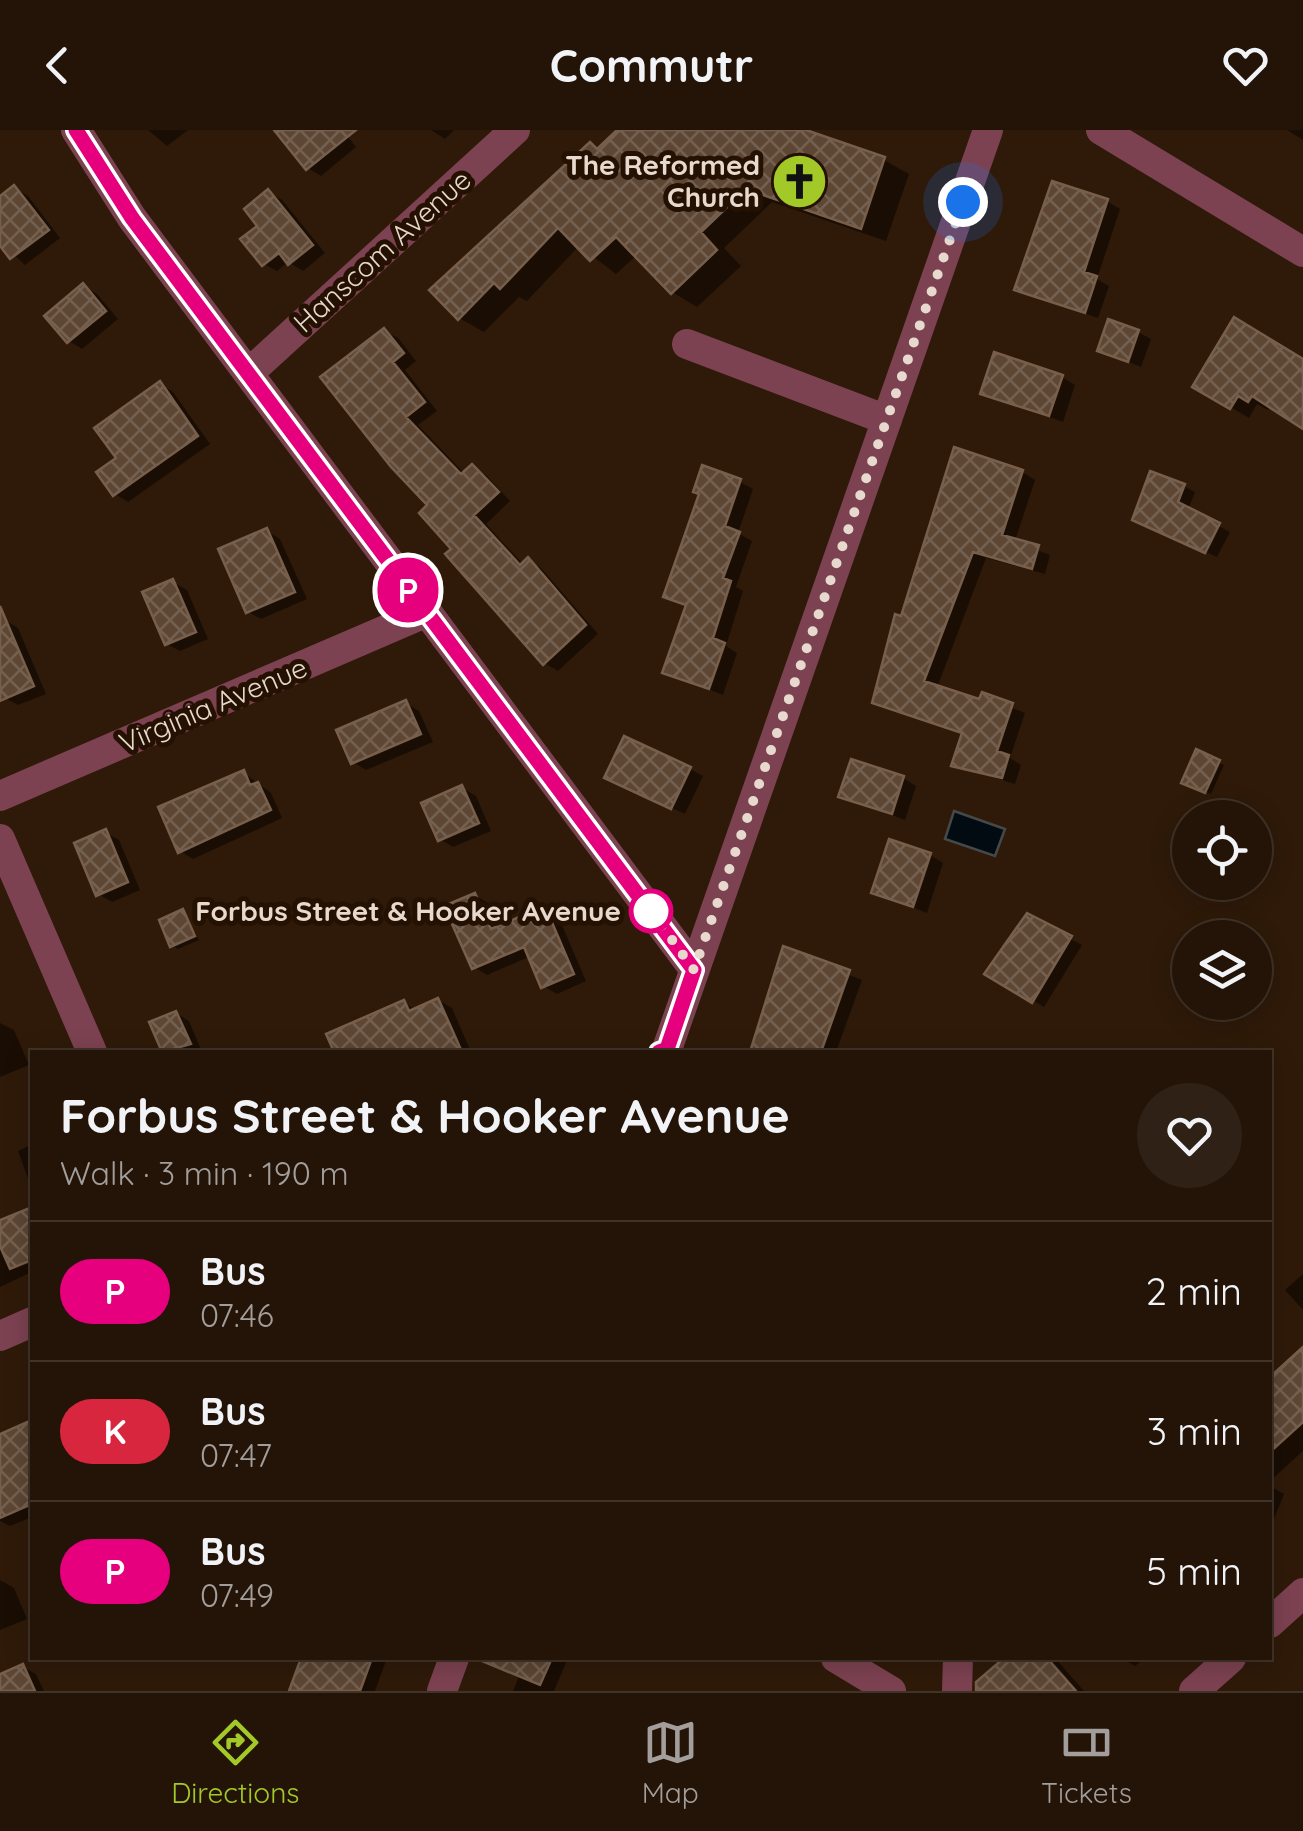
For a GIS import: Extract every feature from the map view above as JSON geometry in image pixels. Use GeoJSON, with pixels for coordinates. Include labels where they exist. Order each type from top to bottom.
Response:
{"type":"FeatureCollection","features":[{"type":"Feature","properties":{"kind":"street"},"geometry":{"type":"LineString","coordinates":[[76,130],[132,218],[694,970]]}},
{"type":"Feature","properties":{"kind":"street","name":"Hanscom Avenue"},"geometry":{"type":"LineString","coordinates":[[250,372],[515,130]]}},
{"type":"Feature","properties":{"kind":"street"},"geometry":{"type":"LineString","coordinates":[[664,1050],[988,130]]}},
{"type":"Feature","properties":{"kind":"street"},"geometry":{"type":"LineString","coordinates":[[1101,130],[1303,252]]}},
{"type":"Feature","properties":{"kind":"street"},"geometry":{"type":"LineString","coordinates":[[687,344],[887,420]]}},
{"type":"Feature","properties":{"kind":"street","name":"Virginia Avenue"},"geometry":{"type":"LineString","coordinates":[[0,796],[425,613]]}},
{"type":"Feature","properties":{"kind":"street"},"geometry":{"type":"LineString","coordinates":[[0,839],[91,1050]]}},
{"type":"Feature","properties":{"kind":"street"},"geometry":{"type":"LineString","coordinates":[[0,1336],[30,1323]]}},
{"type":"Feature","properties":{"kind":"street"},"geometry":{"type":"LineString","coordinates":[[1272,1621],[1303,1593]]}},
{"type":"Feature","properties":{"kind":"street"},"geometry":{"type":"LineString","coordinates":[[442,1691],[453,1660]]}},
{"type":"Feature","properties":{"kind":"street"},"geometry":{"type":"LineString","coordinates":[[839,1660],[890,1691]]}},
{"type":"Feature","properties":{"kind":"street"},"geometry":{"type":"LineString","coordinates":[[957,1691],[958,1660]]}},
{"type":"Feature","properties":{"kind":"street"},"geometry":{"type":"LineString","coordinates":[[1194,1691],[1229,1660]]}},
{"type":"Feature","properties":{"kind":"shaded area"},"geometry":{"type":"Polygon","coordinates":[[[954,811],[1005,829],[995,856],[945,839],[954,811]]]}},
{"type":"Feature","properties":{"kind":"building"},"geometry":{"type":"Polygon","coordinates":[[[274,130],[356,130],[306,170],[274,130]]]}},
{"type":"Feature","properties":{"kind":"building"},"geometry":{"type":"Polygon","coordinates":[[[617,130],[806,130],[885,157],[861,229],[746,189],[701,232],[717,250],[671,294],[616,237],[590,261],[558,228],[500,289],[494,283],[458,320],[429,290],[590,142],[597,149],[617,130]]]}},
{"type":"Feature","properties":{"kind":"building"},"geometry":{"type":"Polygon","coordinates":[[[1052,181],[1108,199],[1084,272],[1097,276],[1085,313],[1014,290],[1052,181]]]}},
{"type":"Feature","properties":{"kind":"building"},"geometry":{"type":"Polygon","coordinates":[[[14,185],[49,230],[10,259],[0,246],[0,196],[14,185]]]}},
{"type":"Feature","properties":{"kind":"building"},"geometry":{"type":"Polygon","coordinates":[[[268,189],[313,245],[288,265],[279,253],[262,266],[240,239],[257,226],[244,209],[268,189]]]}},
{"type":"Feature","properties":{"kind":"building"},"geometry":{"type":"Polygon","coordinates":[[[83,283],[106,311],[67,343],[44,316],[83,283]]]}},
{"type":"Feature","properties":{"kind":"building"},"geometry":{"type":"Polygon","coordinates":[[[1234,317],[1303,359],[1303,429],[1252,396],[1248,402],[1238,396],[1230,409],[1192,387],[1234,317]]]}},
{"type":"Feature","properties":{"kind":"building"},"geometry":{"type":"Polygon","coordinates":[[[1108,319],[1139,330],[1128,362],[1097,351],[1108,319]]]}},
{"type":"Feature","properties":{"kind":"building"},"geometry":{"type":"Polygon","coordinates":[[[384,328],[404,353],[393,362],[425,402],[406,417],[461,474],[472,464],[499,492],[474,515],[520,565],[528,557],[586,625],[543,665],[445,554],[451,549],[419,513],[427,505],[391,467],[320,377],[384,328]]]}},
{"type":"Feature","properties":{"kind":"building"},"geometry":{"type":"Polygon","coordinates":[[[994,352],[1063,375],[1049,416],[980,394],[994,352]]]}},
{"type":"Feature","properties":{"kind":"building"},"geometry":{"type":"Polygon","coordinates":[[[160,381],[198,436],[113,496],[96,472],[116,458],[94,428],[160,381]]]}},
{"type":"Feature","properties":{"kind":"building"},"geometry":{"type":"Polygon","coordinates":[[[954,447],[1023,470],[1002,535],[1039,545],[1032,569],[973,552],[924,681],[979,699],[982,692],[1013,703],[997,751],[1009,755],[1002,778],[951,766],[962,733],[872,703],[895,614],[901,616],[954,447]]]}},
{"type":"Feature","properties":{"kind":"building"},"geometry":{"type":"Polygon","coordinates":[[[702,465],[741,479],[725,526],[740,532],[723,578],[731,581],[713,638],[725,643],[709,689],[662,673],[686,605],[663,597],[699,494],[693,492],[702,465]]]}},
{"type":"Feature","properties":{"kind":"building"},"geometry":{"type":"Polygon","coordinates":[[[1150,471],[1185,484],[1178,502],[1220,523],[1205,553],[1132,520],[1150,471]]]}},
{"type":"Feature","properties":{"kind":"building"},"geometry":{"type":"Polygon","coordinates":[[[267,528],[295,592],[246,613],[218,549],[267,528]]]}},
{"type":"Feature","properties":{"kind":"building"},"geometry":{"type":"Polygon","coordinates":[[[173,579],[196,632],[165,645],[142,592],[173,579]]]}},
{"type":"Feature","properties":{"kind":"building"},"geometry":{"type":"Polygon","coordinates":[[[0,606],[34,686],[0,701],[0,606]]]}},
{"type":"Feature","properties":{"kind":"building"},"geometry":{"type":"Polygon","coordinates":[[[406,700],[421,734],[351,764],[336,730],[406,700]]]}},
{"type":"Feature","properties":{"kind":"building"},"geometry":{"type":"Polygon","coordinates":[[[624,736],[691,767],[671,809],[604,778],[624,736]]]}},
{"type":"Feature","properties":{"kind":"building"},"geometry":{"type":"Polygon","coordinates":[[[1196,749],[1220,760],[1205,793],[1181,783],[1196,749]]]}},
{"type":"Feature","properties":{"kind":"building"},"geometry":{"type":"Polygon","coordinates":[[[851,759],[904,776],[892,814],[838,797],[851,759]]]}},
{"type":"Feature","properties":{"kind":"building"},"geometry":{"type":"Polygon","coordinates":[[[244,770],[250,785],[258,782],[271,810],[178,853],[158,807],[244,770]]]}},
{"type":"Feature","properties":{"kind":"building"},"geometry":{"type":"Polygon","coordinates":[[[462,785],[479,823],[438,841],[421,803],[462,785]]]}},
{"type":"Feature","properties":{"kind":"building"},"geometry":{"type":"Polygon","coordinates":[[[106,829],[128,882],[96,896],[74,843],[106,829]]]}},
{"type":"Feature","properties":{"kind":"building"},"geometry":{"type":"Polygon","coordinates":[[[889,839],[931,853],[913,907],[871,893],[889,839]]]}},
{"type":"Feature","properties":{"kind":"building"},"geometry":{"type":"Polygon","coordinates":[[[475,893],[491,929],[545,906],[574,974],[541,988],[524,947],[472,969],[444,906],[475,893]]]}},
{"type":"Feature","properties":{"kind":"building"},"geometry":{"type":"Polygon","coordinates":[[[183,909],[195,936],[170,947],[159,920],[183,909]]]}},
{"type":"Feature","properties":{"kind":"building"},"geometry":{"type":"Polygon","coordinates":[[[1027,913],[1072,936],[1032,1003],[984,974],[1027,913]]]}},
{"type":"Feature","properties":{"kind":"building"},"geometry":{"type":"Polygon","coordinates":[[[783,946],[850,970],[822,1050],[751,1050],[783,946]]]}},
{"type":"Feature","properties":{"kind":"building"},"geometry":{"type":"Polygon","coordinates":[[[438,998],[461,1050],[333,1050],[326,1034],[404,1000],[409,1011],[438,998]]]}},
{"type":"Feature","properties":{"kind":"building"},"geometry":{"type":"Polygon","coordinates":[[[176,1011],[191,1044],[161,1050],[149,1022],[176,1011]]]}},
{"type":"Feature","properties":{"kind":"building"},"geometry":{"type":"Polygon","coordinates":[[[30,1208],[30,1261],[10,1269],[0,1246],[0,1220],[30,1208]]]}},
{"type":"Feature","properties":{"kind":"building"},"geometry":{"type":"Polygon","coordinates":[[[1303,1347],[1303,1422],[1272,1450],[1272,1375],[1303,1347]]]}},
{"type":"Feature","properties":{"kind":"building"},"geometry":{"type":"Polygon","coordinates":[[[30,1421],[30,1505],[0,1518],[0,1434],[30,1421]]]}},
{"type":"Feature","properties":{"kind":"building"},"geometry":{"type":"Polygon","coordinates":[[[300,1660],[371,1660],[360,1691],[289,1691],[300,1660]]]}},
{"type":"Feature","properties":{"kind":"building"},"geometry":{"type":"Polygon","coordinates":[[[480,1660],[551,1660],[540,1685],[480,1660]]]}},
{"type":"Feature","properties":{"kind":"building"},"geometry":{"type":"Polygon","coordinates":[[[1002,1660],[1049,1660],[1076,1691],[976,1691],[976,1682],[1002,1660]]]}},
{"type":"Feature","properties":{"kind":"building"},"geometry":{"type":"Polygon","coordinates":[[[23,1664],[35,1691],[0,1691],[0,1674],[23,1664]]]}},
{"type":"Feature","properties":{"kind":"bus line","name":"P"},"geometry":{"type":"LineString","coordinates":[[76,130],[132,218],[694,970],[664,1050]]}},
{"type":"Feature","properties":{"kind":"place","name":"The Reformed Church"},"geometry":{"type":"Point","coordinates":[799,181]}},
{"type":"Feature","properties":{"kind":"place","name":"Forbus Street & Hooker Avenue"},"geometry":{"type":"Point","coordinates":[651,911]}},
{"type":"Feature","properties":{"kind":"route"},"geometry":{"type":"LineString","coordinates":[[651,911],[694,970],[963,202]]}}]}
